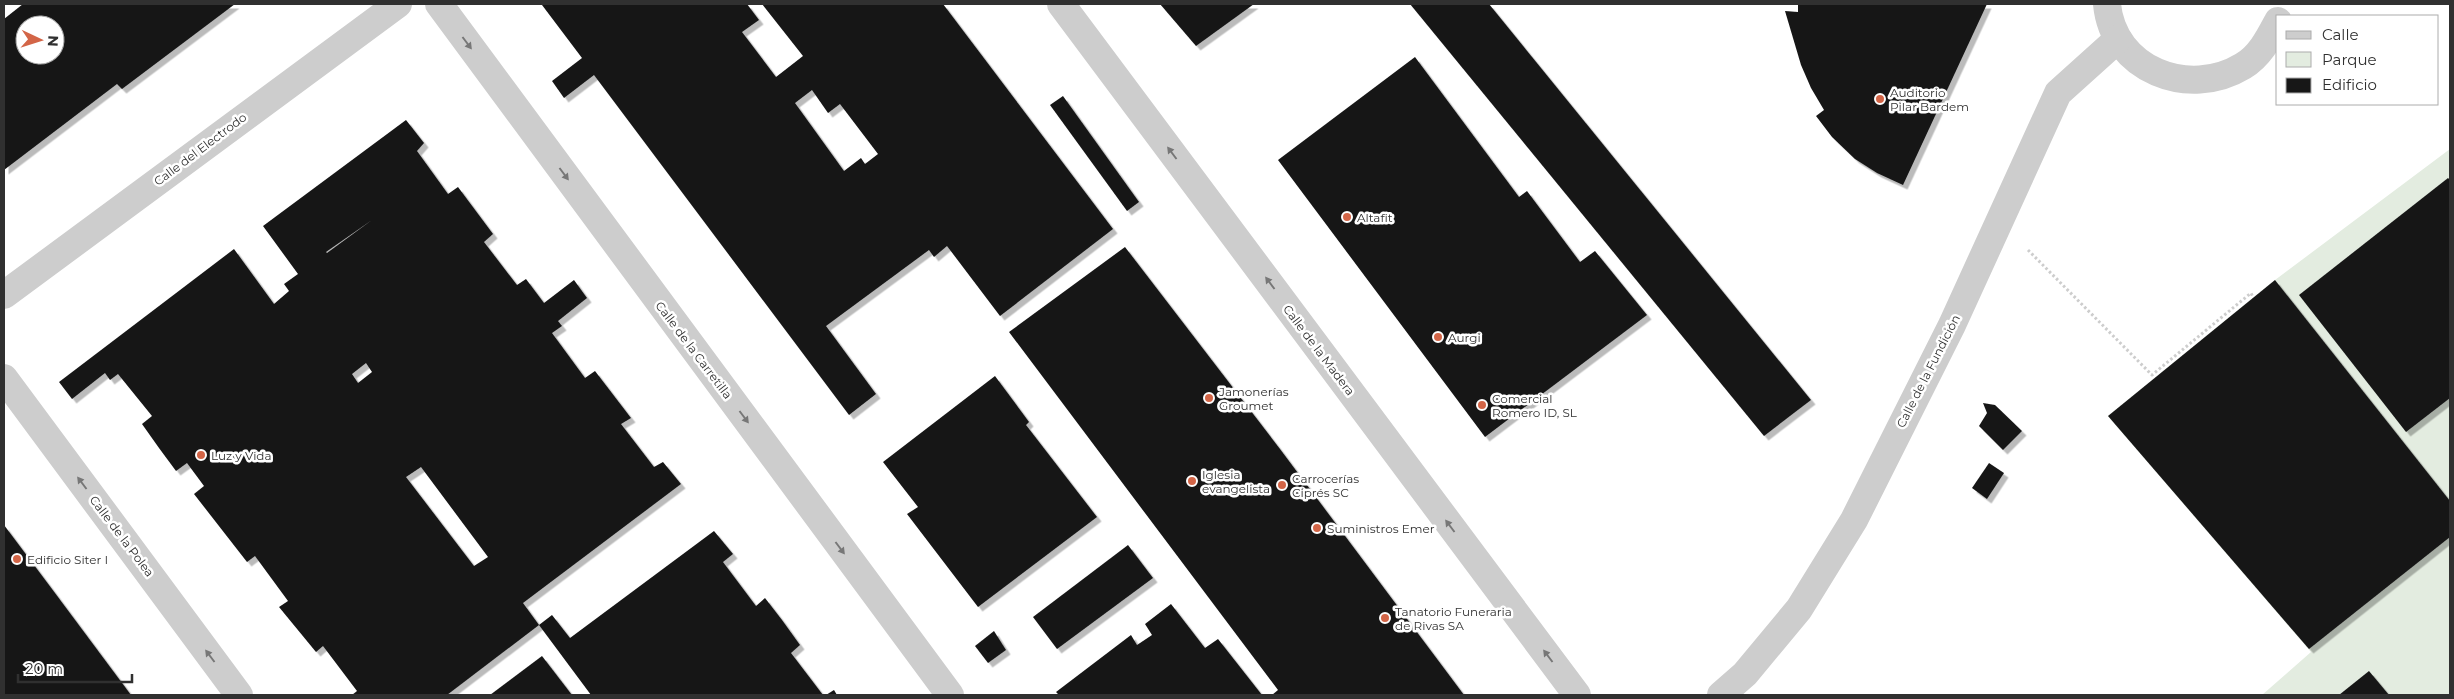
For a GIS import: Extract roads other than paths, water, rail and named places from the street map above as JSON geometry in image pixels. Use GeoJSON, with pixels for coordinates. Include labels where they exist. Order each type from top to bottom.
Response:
{"type":"FeatureCollection","features":[{"type":"Feature","properties":{"kind":"street","name":"Calle del Electrodo"},"geometry":{"type":"LineString","coordinates":[[4,295],[398,4]]}},
{"type":"Feature","properties":{"kind":"street","name":"Calle de la Carretilla"},"geometry":{"type":"LineString","coordinates":[[439,4],[950,695]]}},
{"type":"Feature","properties":{"kind":"street","name":"Calle de la Madera"},"geometry":{"type":"LineString","coordinates":[[1061,4],[1577,695]]}},
{"type":"Feature","properties":{"kind":"street"},"geometry":{"type":"LineString","coordinates":[[2107,4],[2108,13],[2118,39],[2137,60],[2162,75],[2190,81],[2218,78],[2244,66],[2265,46],[2276,25]]}},
{"type":"Feature","properties":{"kind":"street","name":"Calle de la Fundición"},"geometry":{"type":"LineString","coordinates":[[1721,695],[1745,674],[1799,609],[1854,520],[1952,325],[2058,93],[2118,39]]}},
{"type":"Feature","properties":{"kind":"street","name":"Calle de la Polea"},"geometry":{"type":"LineString","coordinates":[[4,378],[239,695]]}},
{"type":"Feature","properties":{"kind":"place","name":"Auditorio Pilar Bardem"},"geometry":{"type":"Point","coordinates":[1880,99]}},
{"type":"Feature","properties":{"kind":"place","name":"Altafit"},"geometry":{"type":"Point","coordinates":[1347,217]}},
{"type":"Feature","properties":{"kind":"place","name":"Aurgi"},"geometry":{"type":"Point","coordinates":[1438,337]}},
{"type":"Feature","properties":{"kind":"place","name":"Jamonerías Groumet"},"geometry":{"type":"Point","coordinates":[1209,398]}},
{"type":"Feature","properties":{"kind":"place","name":"Comercial Romero ID, SL"},"geometry":{"type":"Point","coordinates":[1482,405]}},
{"type":"Feature","properties":{"kind":"place","name":"Luz y Vida"},"geometry":{"type":"Point","coordinates":[201,455]}},
{"type":"Feature","properties":{"kind":"place","name":"Iglesia evangelista"},"geometry":{"type":"Point","coordinates":[1192,481]}},
{"type":"Feature","properties":{"kind":"place","name":"Carrocerías Ciprés SC"},"geometry":{"type":"Point","coordinates":[1282,485]}},
{"type":"Feature","properties":{"kind":"place","name":"Suministros Emer"},"geometry":{"type":"Point","coordinates":[1317,528]}},
{"type":"Feature","properties":{"kind":"place","name":"Edificio Siter I"},"geometry":{"type":"Point","coordinates":[17,559]}},
{"type":"Feature","properties":{"kind":"place","name":"Tanatorio Funeraria de Rivas SA"},"geometry":{"type":"Point","coordinates":[1385,618]}}]}
